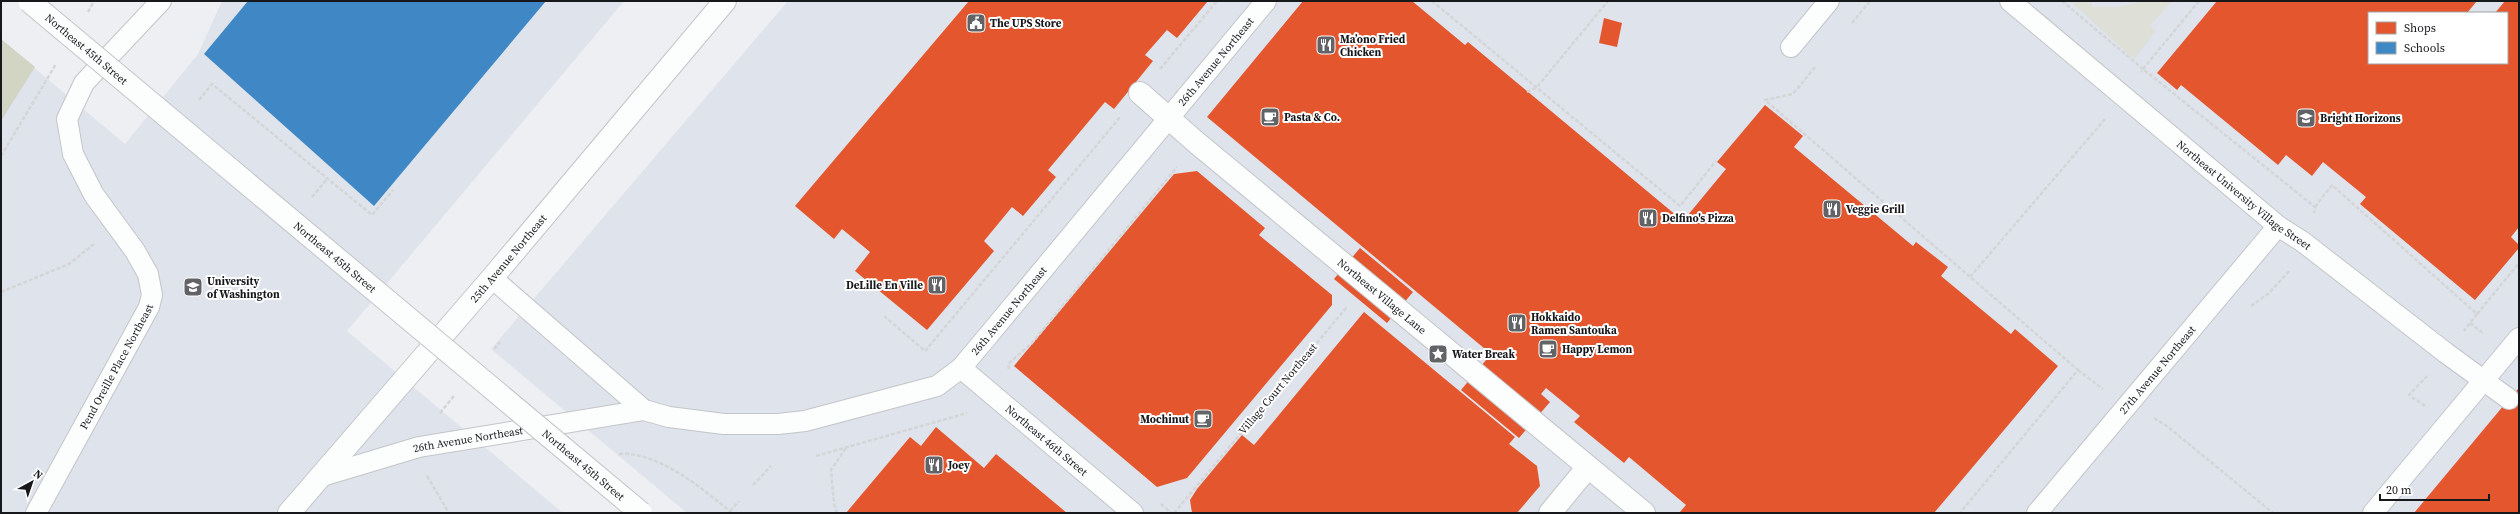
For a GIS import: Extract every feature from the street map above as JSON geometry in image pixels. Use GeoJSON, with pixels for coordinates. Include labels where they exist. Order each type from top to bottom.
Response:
{"type":"FeatureCollection","features":[{"type":"Feature","properties":{"kind":"main road","name":"Northeast 45th Street"},"geometry":{"type":"LineString","coordinates":[[29,1],[641,513]]}},
{"type":"Feature","properties":{"kind":"main road","name":"25th Avenue Northeast"},"geometry":{"type":"LineString","coordinates":[[289,513],[492,278],[725,1]]}},
{"type":"Feature","properties":{"kind":"main road","name":"Northeast Village Lane"},"geometry":{"type":"LineString","coordinates":[[1140,93],[1168,119],[1644,513]]}},
{"type":"Feature","properties":{"kind":"main road"},"geometry":{"type":"LineString","coordinates":[[1550,513],[1588,467]]}},
{"type":"Feature","properties":{"kind":"lane","name":"Pend Oreille Place Northeast"},"geometry":{"type":"LineString","coordinates":[[36,513],[149,306],[152,295],[148,274],[135,250],[94,195],[73,154],[67,119],[84,83],[161,1]]}},
{"type":"Feature","properties":{"kind":"lane","name":"26th Avenue Northeast"},"geometry":{"type":"LineString","coordinates":[[319,477],[420,447],[644,410],[669,417],[724,424],[778,424],[805,421],[937,386],[961,368],[1266,1]]}},
{"type":"Feature","properties":{"kind":"lane"},"geometry":{"type":"LineString","coordinates":[[1791,47],[1829,1]]}},
{"type":"Feature","properties":{"kind":"lane","name":"Northeast University Village Street"},"geometry":{"type":"LineString","coordinates":[[2010,1],[2278,226],[2304,242],[2446,353],[2484,379],[2509,399]]}},
{"type":"Feature","properties":{"kind":"lane","name":"27th Avenue Northeast"},"geometry":{"type":"LineString","coordinates":[[2037,513],[2278,226]]}},
{"type":"Feature","properties":{"kind":"lane","name":"26th Avenue Northeast"},"geometry":{"type":"LineString","coordinates":[[492,278],[644,410]]}},
{"type":"Feature","properties":{"kind":"lane"},"geometry":{"type":"LineString","coordinates":[[2373,513],[2519,338]]}},
{"type":"Feature","properties":{"kind":"lane","name":"Northeast 46th Street"},"geometry":{"type":"LineString","coordinates":[[961,368],[1133,513]]}},
{"type":"Feature","properties":{"kind":"path"},"geometry":{"type":"LineString","coordinates":[[86,14],[94,1]]}},
{"type":"Feature","properties":{"kind":"path"},"geometry":{"type":"LineString","coordinates":[[884,316],[925,351],[1217,1]]}},
{"type":"Feature","properties":{"kind":"path"},"geometry":{"type":"LineString","coordinates":[[1432,1],[1680,206],[1716,161]]}},
{"type":"Feature","properties":{"kind":"path"},"geometry":{"type":"LineString","coordinates":[[1527,92],[1537,87],[1608,1]]}},
{"type":"Feature","properties":{"kind":"path"},"geometry":{"type":"LineString","coordinates":[[1850,25],[1870,1]]}},
{"type":"Feature","properties":{"kind":"path"},"geometry":{"type":"LineString","coordinates":[[2062,1],[2143,69],[2315,206]]}},
{"type":"Feature","properties":{"kind":"path"},"geometry":{"type":"LineString","coordinates":[[1970,277],[2124,97],[2143,69],[2199,1]]}},
{"type":"Feature","properties":{"kind":"path"},"geometry":{"type":"LineString","coordinates":[[1820,61],[1793,94],[1764,102],[2078,370],[2105,390]]}},
{"type":"Feature","properties":{"kind":"path"},"geometry":{"type":"LineString","coordinates":[[1,156],[58,62]]}},
{"type":"Feature","properties":{"kind":"path"},"geometry":{"type":"LineString","coordinates":[[199,100],[212,84],[372,215],[393,190]]}},
{"type":"Feature","properties":{"kind":"path"},"geometry":{"type":"LineString","coordinates":[[1011,376],[1008,364],[1032,343],[1197,143]]}},
{"type":"Feature","properties":{"kind":"path"},"geometry":{"type":"LineString","coordinates":[[312,197],[328,178]]}},
{"type":"Feature","properties":{"kind":"path"},"geometry":{"type":"LineString","coordinates":[[2312,217],[2315,206],[2332,185],[2477,314]]}},
{"type":"Feature","properties":{"kind":"path"},"geometry":{"type":"LineString","coordinates":[[1,292],[69,264],[98,241]]}},
{"type":"Feature","properties":{"kind":"path"},"geometry":{"type":"LineString","coordinates":[[2462,334],[2519,263]]}},
{"type":"Feature","properties":{"kind":"path","name":"Village Court Northeast"},"geometry":{"type":"LineString","coordinates":[[1173,513],[1367,284]]}},
{"type":"Feature","properties":{"kind":"path"},"geometry":{"type":"LineString","coordinates":[[2470,323],[2486,336]]}},
{"type":"Feature","properties":{"kind":"path"},"geometry":{"type":"LineString","coordinates":[[1960,513],[2078,370]]}},
{"type":"Feature","properties":{"kind":"path"},"geometry":{"type":"LineString","coordinates":[[2428,408],[2409,394],[2429,373]]}},
{"type":"Feature","properties":{"kind":"path"},"geometry":{"type":"LineString","coordinates":[[816,456],[968,413],[973,417]]}},
{"type":"Feature","properties":{"kind":"path"},"geometry":{"type":"LineString","coordinates":[[2150,416],[2168,427],[2273,513]]}},
{"type":"Feature","properties":{"kind":"path"},"geometry":{"type":"LineString","coordinates":[[837,513],[834,504],[831,470],[846,447]]}},
{"type":"Feature","properties":{"kind":"path"},"geometry":{"type":"LineString","coordinates":[[753,485],[771,466]]}},
{"type":"Feature","properties":{"kind":"path"},"geometry":{"type":"LineString","coordinates":[[423,470],[449,513]]}},
{"type":"Feature","properties":{"kind":"path"},"geometry":{"type":"LineString","coordinates":[[730,511],[739,501]]}},
{"type":"Feature","properties":{"kind":"path"},"geometry":{"type":"LineString","coordinates":[[1160,503],[1173,513]]}},
{"type":"Feature","properties":{"kind":"shaded area","name":"University of Washington"},"geometry":{"type":"Polygon","coordinates":[[[222,1],[624,1],[347,331],[563,513],[1,513],[1,40],[125,144],[198,54],[222,1]]]}},
{"type":"Feature","properties":{"kind":"shaded area"},"geometry":{"type":"Polygon","coordinates":[[[788,1],[2519,1],[2519,513],[687,513],[491,349],[788,1]]]}},
{"type":"Feature","properties":{"kind":"shaded area"},"geometry":{"type":"Polygon","coordinates":[[[2070,1],[2092,1],[2092,7],[2117,7],[2145,1],[2172,1],[2150,26],[2156,31],[2134,59],[2070,1]]]}},
{"type":"Feature","properties":{"kind":"green space"},"geometry":{"type":"Polygon","coordinates":[[[1,39],[35,67],[1,121],[1,39]]]}},
{"type":"Feature","properties":{"kind":"building: Shops"},"geometry":{"type":"Polygon","coordinates":[[[969,1],[1208,1],[1177,38],[1167,30],[1145,55],[1153,61],[1114,109],[1105,102],[1048,170],[1056,177],[1023,216],[1012,207],[984,241],[994,251],[927,330],[855,271],[870,252],[842,229],[834,239],[795,206],[969,1]]]}},
{"type":"Feature","properties":{"kind":"building: Shops"},"geometry":{"type":"Polygon","coordinates":[[[1303,1],[1412,1],[1465,45],[1468,42],[1683,221],[1726,169],[1717,162],[1765,105],[1803,136],[1794,147],[1913,246],[1916,242],[1948,267],[1941,276],[2011,334],[2015,329],[2058,366],[1934,513],[1679,513],[1686,505],[1629,457],[1624,463],[1574,422],[1580,416],[1546,388],[1541,394],[1550,402],[1519,438],[1461,390],[1491,354],[1207,117],[1303,1]]]}},
{"type":"Feature","properties":{"kind":"building: Shops"},"geometry":{"type":"Polygon","coordinates":[[[2217,1],[2477,1],[2468,12],[2368,12],[2368,64],[2508,64],[2508,12],[2496,12],[2505,1],[2519,1],[2519,227],[2511,237],[2519,245],[2519,248],[2475,300],[2360,204],[2366,197],[2323,162],[2312,176],[2286,155],[2278,165],[2181,85],[2177,90],[2157,73],[2217,1]]]}},
{"type":"Feature","properties":{"kind":"building: Shops"},"geometry":{"type":"Polygon","coordinates":[[[1604,18],[1622,23],[1617,47],[1599,43],[1604,18]]]}},
{"type":"Feature","properties":{"kind":"building: Shops"},"geometry":{"type":"Polygon","coordinates":[[[1197,171],[1265,228],[1259,235],[1332,295],[1332,305],[1187,478],[1157,487],[1014,366],[1174,174],[1197,171]]]}},
{"type":"Feature","properties":{"kind":"building: Shops"},"geometry":{"type":"Polygon","coordinates":[[[1360,248],[1413,292],[1387,323],[1334,279],[1360,248]]]}},
{"type":"Feature","properties":{"kind":"building: Shops"},"geometry":{"type":"Polygon","coordinates":[[[1364,312],[1515,437],[1509,444],[1537,466],[1540,486],[1517,513],[1192,513],[1190,500],[1197,489],[1242,435],[1254,445],[1364,312]]]}},
{"type":"Feature","properties":{"kind":"building: Shops"},"geometry":{"type":"Polygon","coordinates":[[[2519,388],[2519,513],[2414,513],[2509,399],[2519,388]]]}},
{"type":"Feature","properties":{"kind":"building: Shops"},"geometry":{"type":"Polygon","coordinates":[[[936,427],[984,468],[996,454],[1067,513],[846,513],[910,437],[921,446],[936,427]]]}},
{"type":"Feature","properties":{"kind":"building: Schools"},"geometry":{"type":"Polygon","coordinates":[[[248,1],[546,1],[374,206],[204,54],[248,1]]]}},
{"type":"Feature","properties":{"kind":"place","name":"The UPS Store"},"geometry":{"type":"Point","coordinates":[976,23]}},
{"type":"Feature","properties":{"kind":"place","name":"Ma’ono Fried Chicken"},"geometry":{"type":"Point","coordinates":[1326,45]}},
{"type":"Feature","properties":{"kind":"place","name":"Pasta & Co."},"geometry":{"type":"Point","coordinates":[1270,117]}},
{"type":"Feature","properties":{"kind":"place","name":"Bright Horizons"},"geometry":{"type":"Point","coordinates":[2306,118]}},
{"type":"Feature","properties":{"kind":"place","name":"Veggie Grill"},"geometry":{"type":"Point","coordinates":[1832,209]}},
{"type":"Feature","properties":{"kind":"place","name":"Delfino's Pizza"},"geometry":{"type":"Point","coordinates":[1648,218]}},
{"type":"Feature","properties":{"kind":"place","name":"DeLille En Ville"},"geometry":{"type":"Point","coordinates":[937,285]}},
{"type":"Feature","properties":{"kind":"place","name":"University of Washington"},"geometry":{"type":"Point","coordinates":[193,287]}},
{"type":"Feature","properties":{"kind":"place","name":"Hokkaido Ramen Santouka"},"geometry":{"type":"Point","coordinates":[1517,323]}},
{"type":"Feature","properties":{"kind":"place","name":"Happy Lemon"},"geometry":{"type":"Point","coordinates":[1548,349]}},
{"type":"Feature","properties":{"kind":"place","name":"Water Break"},"geometry":{"type":"Point","coordinates":[1438,354]}},
{"type":"Feature","properties":{"kind":"place","name":"Mochinut"},"geometry":{"type":"Point","coordinates":[1203,419]}},
{"type":"Feature","properties":{"kind":"place","name":"Joey"},"geometry":{"type":"Point","coordinates":[934,465]}}]}
